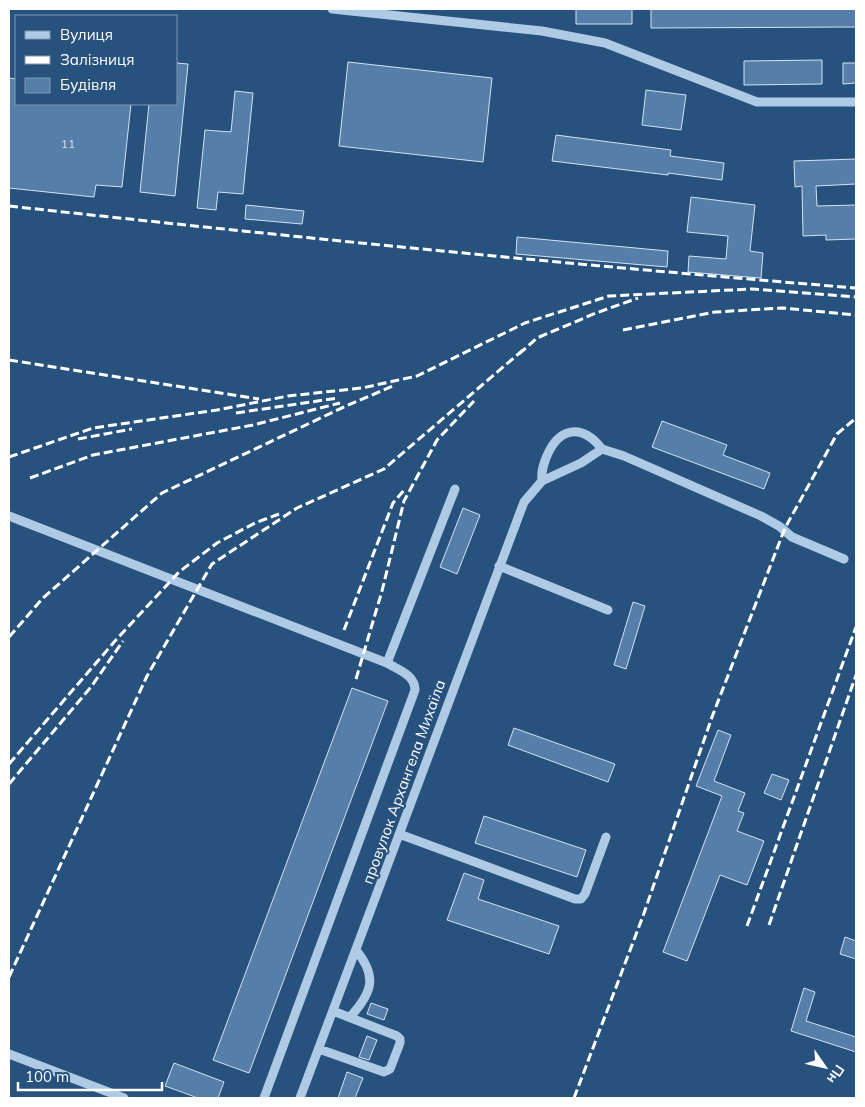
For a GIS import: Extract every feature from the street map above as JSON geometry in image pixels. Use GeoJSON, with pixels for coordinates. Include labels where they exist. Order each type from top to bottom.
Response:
{"type":"FeatureCollection","features":[{"type":"Feature","properties":{"kind":"street"},"geometry":{"type":"LineString","coordinates":[[332,9],[542,31],[605,43],[757,102],[856,102]]}},
{"type":"Feature","properties":{"kind":"street","name":"провулок Архангела Михаїла"},"geometry":{"type":"LineString","coordinates":[[300,1098],[524,502],[542,481],[581,463],[602,449],[590,437],[577,432],[566,433],[551,446],[542,468],[542,481]]}},
{"type":"Feature","properties":{"kind":"street"},"geometry":{"type":"LineString","coordinates":[[602,449],[624,456],[761,516],[779,526],[792,537],[844,558]]}},
{"type":"Feature","properties":{"kind":"street"},"geometry":{"type":"LineString","coordinates":[[388,663],[455,489]]}},
{"type":"Feature","properties":{"kind":"street"},"geometry":{"type":"LineString","coordinates":[[9,516],[388,663],[411,677],[415,683],[264,1098]]}},
{"type":"Feature","properties":{"kind":"street"},"geometry":{"type":"LineString","coordinates":[[499,566],[608,610]]}},
{"type":"Feature","properties":{"kind":"street"},"geometry":{"type":"LineString","coordinates":[[399,834],[575,899],[581,898],[585,894],[606,837]]}},
{"type":"Feature","properties":{"kind":"street"},"geometry":{"type":"LineString","coordinates":[[350,1017],[368,992],[370,982],[369,972],[364,960],[356,950]]}},
{"type":"Feature","properties":{"kind":"street"},"geometry":{"type":"LineString","coordinates":[[319,1049],[384,1072],[390,1069],[400,1044],[400,1039],[397,1036],[333,1011]]}},
{"type":"Feature","properties":{"kind":"street"},"geometry":{"type":"LineString","coordinates":[[9,1054],[124,1098]]}},
{"type":"Feature","properties":{"kind":"building"},"geometry":{"type":"Polygon","coordinates":[[[576,9],[632,9],[632,24],[576,24],[576,9]]]}},
{"type":"Feature","properties":{"kind":"building"},"geometry":{"type":"Polygon","coordinates":[[[651,9],[856,9],[856,27],[651,28],[651,9]]]}},
{"type":"Feature","properties":{"kind":"building"},"geometry":{"type":"Polygon","coordinates":[[[822,60],[822,84],[744,85],[744,61],[822,60]]]}},
{"type":"Feature","properties":{"kind":"building"},"geometry":{"type":"Polygon","coordinates":[[[348,62],[492,78],[483,162],[339,146],[348,62]]]}},
{"type":"Feature","properties":{"kind":"building"},"geometry":{"type":"Polygon","coordinates":[[[178,63],[188,64],[175,196],[140,192],[149,105],[178,105],[178,63]]]}},
{"type":"Feature","properties":{"kind":"building"},"geometry":{"type":"Polygon","coordinates":[[[843,63],[856,63],[856,83],[843,84],[843,63]]]}},
{"type":"Feature","properties":{"kind":"building"},"geometry":{"type":"Polygon","coordinates":[[[9,78],[15,79],[15,105],[131,105],[122,187],[96,185],[94,197],[9,188],[9,78]]]}},
{"type":"Feature","properties":{"kind":"building"},"geometry":{"type":"Polygon","coordinates":[[[646,90],[686,95],[681,130],[642,125],[646,90]]]}},
{"type":"Feature","properties":{"kind":"building"},"geometry":{"type":"Polygon","coordinates":[[[235,91],[253,93],[243,194],[218,192],[216,210],[197,208],[205,130],[231,132],[235,91]]]}},
{"type":"Feature","properties":{"kind":"building"},"geometry":{"type":"Polygon","coordinates":[[[556,135],[671,150],[670,156],[724,163],[722,180],[552,161],[556,135]]]}},
{"type":"Feature","properties":{"kind":"building"},"geometry":{"type":"Polygon","coordinates":[[[856,159],[856,184],[816,186],[817,206],[856,205],[856,239],[826,240],[826,235],[803,236],[802,186],[795,187],[794,161],[856,159]]]}},
{"type":"Feature","properties":{"kind":"building"},"geometry":{"type":"Polygon","coordinates":[[[691,197],[755,205],[750,251],[763,253],[761,278],[688,272],[689,256],[726,259],[728,236],[687,232],[691,197]]]}},
{"type":"Feature","properties":{"kind":"building"},"geometry":{"type":"Polygon","coordinates":[[[246,205],[304,211],[302,224],[245,219],[246,205]]]}},
{"type":"Feature","properties":{"kind":"building"},"geometry":{"type":"Polygon","coordinates":[[[517,237],[668,251],[667,267],[516,254],[517,237]]]}},
{"type":"Feature","properties":{"kind":"building"},"geometry":{"type":"Polygon","coordinates":[[[662,421],[727,445],[723,455],[770,473],[764,489],[652,447],[662,421]]]}},
{"type":"Feature","properties":{"kind":"building"},"geometry":{"type":"Polygon","coordinates":[[[463,508],[480,515],[457,574],[440,567],[463,508]]]}},
{"type":"Feature","properties":{"kind":"building"},"geometry":{"type":"Polygon","coordinates":[[[633,602],[645,606],[626,669],[614,665],[633,602]]]}},
{"type":"Feature","properties":{"kind":"building"},"geometry":{"type":"Polygon","coordinates":[[[352,688],[388,701],[249,1073],[213,1060],[352,688]]]}},
{"type":"Feature","properties":{"kind":"building"},"geometry":{"type":"Polygon","coordinates":[[[514,728],[615,764],[608,782],[508,745],[514,728]]]}},
{"type":"Feature","properties":{"kind":"building"},"geometry":{"type":"Polygon","coordinates":[[[718,730],[731,735],[714,781],[745,793],[738,811],[744,813],[737,831],[764,841],[747,885],[720,875],[687,961],[663,952],[722,796],[696,786],[718,730]]]}},
{"type":"Feature","properties":{"kind":"building"},"geometry":{"type":"Polygon","coordinates":[[[772,774],[789,780],[781,800],[764,793],[772,774]]]}},
{"type":"Feature","properties":{"kind":"building"},"geometry":{"type":"Polygon","coordinates":[[[484,816],[586,850],[577,877],[475,843],[484,816]]]}},
{"type":"Feature","properties":{"kind":"building"},"geometry":{"type":"Polygon","coordinates":[[[464,873],[484,880],[478,899],[559,926],[549,954],[447,920],[464,873]]]}},
{"type":"Feature","properties":{"kind":"building"},"geometry":{"type":"Polygon","coordinates":[[[845,937],[856,941],[856,959],[840,954],[845,937]]]}},
{"type":"Feature","properties":{"kind":"building"},"geometry":{"type":"Polygon","coordinates":[[[804,988],[815,992],[806,1021],[856,1037],[856,1052],[791,1031],[804,988]]]}},
{"type":"Feature","properties":{"kind":"building"},"geometry":{"type":"Polygon","coordinates":[[[371,1003],[388,1009],[384,1020],[367,1014],[371,1003]]]}},
{"type":"Feature","properties":{"kind":"building"},"geometry":{"type":"Polygon","coordinates":[[[367,1036],[377,1040],[369,1060],[359,1057],[367,1036]]]}},
{"type":"Feature","properties":{"kind":"building"},"geometry":{"type":"Polygon","coordinates":[[[174,1063],[224,1082],[218,1098],[198,1098],[165,1086],[174,1063]]]}},
{"type":"Feature","properties":{"kind":"building"},"geometry":{"type":"Polygon","coordinates":[[[347,1072],[363,1078],[355,1098],[338,1098],[347,1072]]]}},
{"type":"Feature","properties":{"kind":"railway"},"geometry":{"type":"LineString","coordinates":[[9,206],[432,250],[856,288]]}},
{"type":"Feature","properties":{"kind":"railway"},"geometry":{"type":"LineString","coordinates":[[9,457],[93,428],[217,410],[288,396],[362,388],[417,376],[525,323],[609,296],[752,289],[856,297]]}},
{"type":"Feature","properties":{"kind":"railway"},"geometry":{"type":"LineString","coordinates":[[519,354],[537,338],[596,313],[638,298]]}},
{"type":"Feature","properties":{"kind":"railway"},"geometry":{"type":"LineString","coordinates":[[623,330],[715,312],[783,308],[856,315]]}},
{"type":"Feature","properties":{"kind":"railway"},"geometry":{"type":"LineString","coordinates":[[9,977],[147,676],[212,564],[297,508],[384,469],[523,350]]}},
{"type":"Feature","properties":{"kind":"railway"},"geometry":{"type":"LineString","coordinates":[[9,360],[259,399]]}},
{"type":"Feature","properties":{"kind":"railway"},"geometry":{"type":"LineString","coordinates":[[9,637],[43,598],[162,493],[346,406],[393,386]]}},
{"type":"Feature","properties":{"kind":"railway"},"geometry":{"type":"LineString","coordinates":[[236,413],[338,398]]}},
{"type":"Feature","properties":{"kind":"railway"},"geometry":{"type":"LineString","coordinates":[[356,679],[382,591],[404,501],[437,440],[474,401]]}},
{"type":"Feature","properties":{"kind":"railway"},"geometry":{"type":"LineString","coordinates":[[30,478],[93,455],[253,425],[340,403]]}},
{"type":"Feature","properties":{"kind":"railway"},"geometry":{"type":"LineString","coordinates":[[574,1098],[643,916],[712,717],[785,528],[837,434],[856,418]]}},
{"type":"Feature","properties":{"kind":"railway"},"geometry":{"type":"LineString","coordinates":[[78,439],[132,429]]}},
{"type":"Feature","properties":{"kind":"railway"},"geometry":{"type":"LineString","coordinates":[[344,630],[393,503],[405,489]]}},
{"type":"Feature","properties":{"kind":"railway"},"geometry":{"type":"LineString","coordinates":[[9,764],[115,641],[179,572],[217,543],[255,523],[279,514]]}},
{"type":"Feature","properties":{"kind":"railway"},"geometry":{"type":"LineString","coordinates":[[747,926],[856,627]]}},
{"type":"Feature","properties":{"kind":"railway"},"geometry":{"type":"LineString","coordinates":[[9,784],[91,687],[123,641]]}},
{"type":"Feature","properties":{"kind":"railway"},"geometry":{"type":"LineString","coordinates":[[769,925],[856,675]]}}]}
